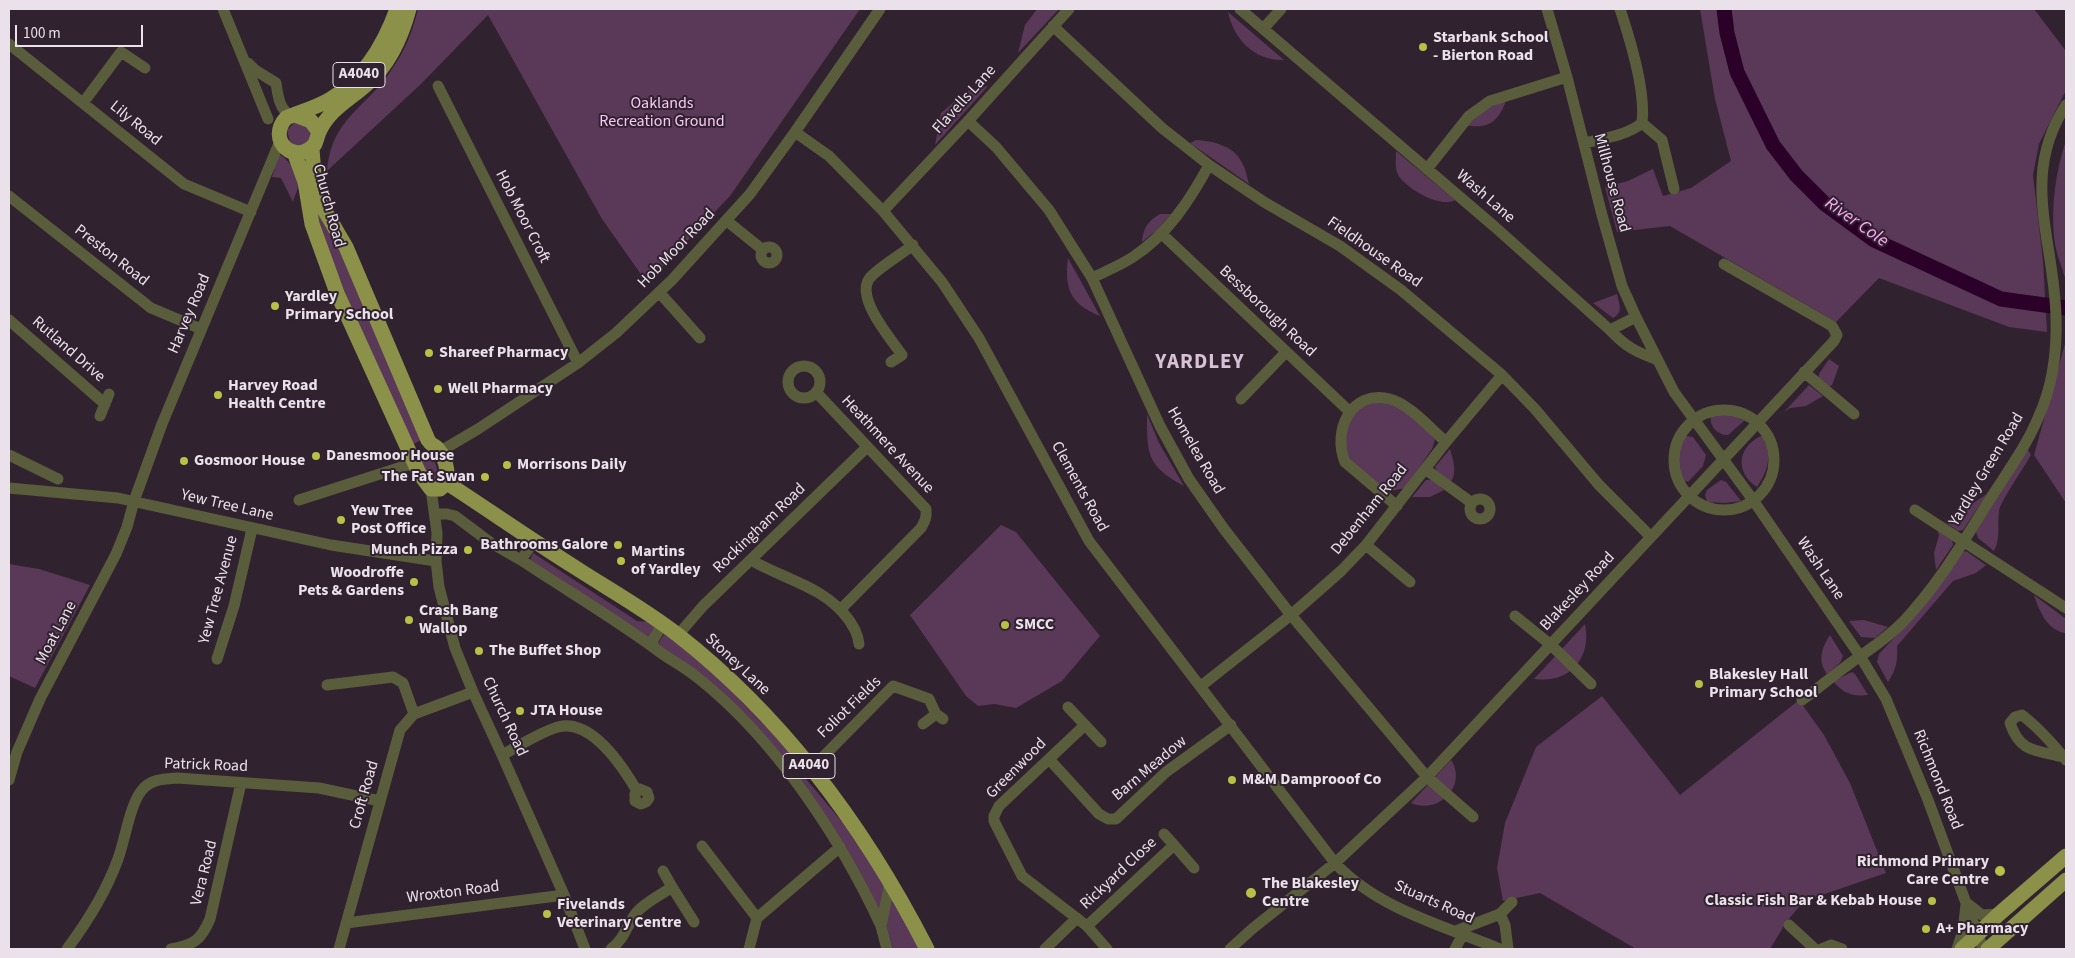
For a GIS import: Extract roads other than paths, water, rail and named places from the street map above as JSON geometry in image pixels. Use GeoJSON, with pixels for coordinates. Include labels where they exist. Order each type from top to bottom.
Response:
{"type":"FeatureCollection","features":[{"type":"Feature","properties":{"kind":"main road","name":"A4040"},"geometry":{"type":"LineString","coordinates":[[293,115],[330,99],[355,79],[368,65],[384,41],[396,9]]}},
{"type":"Feature","properties":{"kind":"main road","name":"A4040"},"geometry":{"type":"LineString","coordinates":[[325,211],[320,177],[321,162],[327,138],[337,119],[368,83],[392,50],[402,31],[409,9]]}},
{"type":"Feature","properties":{"kind":"main road","name":"A4040"},"geometry":{"type":"LineString","coordinates":[[312,149],[317,142],[319,132],[332,112],[368,83]]}},
{"type":"Feature","properties":{"kind":"main road"},"geometry":{"type":"LineString","coordinates":[[312,149],[303,153],[286,149],[280,141],[281,124],[286,118],[293,115],[311,121],[319,132]]}},
{"type":"Feature","properties":{"kind":"main road","name":"Church Road"},"geometry":{"type":"LineString","coordinates":[[312,149],[315,187],[325,211],[346,247],[435,448],[445,465],[448,475],[447,483]]}},
{"type":"Feature","properties":{"kind":"main road","name":"Church Road"},"geometry":{"type":"LineString","coordinates":[[294,152],[305,182],[312,224],[337,293],[424,482],[431,488]]}},
{"type":"Feature","properties":{"kind":"main road"},"geometry":{"type":"LineString","coordinates":[[414,461],[418,449],[435,448]]}},
{"type":"Feature","properties":{"kind":"main road"},"geometry":{"type":"LineString","coordinates":[[431,488],[440,490],[447,483]]}},
{"type":"Feature","properties":{"kind":"main road","name":"Stoney Lane"},"geometry":{"type":"LineString","coordinates":[[447,483],[664,624],[715,666],[757,706],[809,765],[867,844],[927,949]]}},
{"type":"Feature","properties":{"kind":"main road"},"geometry":{"type":"LineString","coordinates":[[1962,949],[2066,856]]}},
{"type":"Feature","properties":{"kind":"main road"},"geometry":{"type":"LineString","coordinates":[[1988,949],[2066,880]]}},
{"type":"Feature","properties":{"kind":"street"},"geometry":{"type":"LineString","coordinates":[[223,9],[268,119]]}},
{"type":"Feature","properties":{"kind":"street","name":"Hob Moor Road"},"geometry":{"type":"LineString","coordinates":[[435,448],[478,429],[578,363],[616,333],[659,292],[727,221],[750,194],[880,9]]}},
{"type":"Feature","properties":{"kind":"street","name":"Flavells Lane"},"geometry":{"type":"LineString","coordinates":[[883,211],[968,121],[1069,9]]}},
{"type":"Feature","properties":{"kind":"street","name":"Wash Lane"},"geometry":{"type":"LineString","coordinates":[[1240,9],[1427,169],[1627,347],[1658,360],[1674,392],[1724,458],[1860,656]]}},
{"type":"Feature","properties":{"kind":"street"},"geometry":{"type":"LineString","coordinates":[[1263,29],[1281,9]]}},
{"type":"Feature","properties":{"kind":"street","name":"Millhouse Road"},"geometry":{"type":"LineString","coordinates":[[1548,9],[1622,286],[1658,360]]}},
{"type":"Feature","properties":{"kind":"street"},"geometry":{"type":"LineString","coordinates":[[1584,143],[1624,134],[1642,123],[1644,109],[1629,36],[1620,9]]}},
{"type":"Feature","properties":{"kind":"street","name":"Fieldhouse Road"},"geometry":{"type":"LineString","coordinates":[[1053,26],[1162,128],[1209,165],[1264,202],[1340,246],[1402,290],[1502,375],[1535,409],[1599,485],[1651,536]]}},
{"type":"Feature","properties":{"kind":"street","name":"Lily Road"},"geometry":{"type":"LineString","coordinates":[[9,44],[184,184],[251,212]]}},
{"type":"Feature","properties":{"kind":"street"},"geometry":{"type":"LineString","coordinates":[[83,103],[121,52],[144,68]]}},
{"type":"Feature","properties":{"kind":"street"},"geometry":{"type":"LineString","coordinates":[[245,60],[255,70],[276,83],[278,98],[285,112],[293,115]]}},
{"type":"Feature","properties":{"kind":"street"},"geometry":{"type":"LineString","coordinates":[[1427,169],[1469,116],[1490,102],[1567,77]]}},
{"type":"Feature","properties":{"kind":"street","name":"Hob Moor Croft"},"geometry":{"type":"LineString","coordinates":[[438,86],[578,363]]}},
{"type":"Feature","properties":{"kind":"street","name":"Yardley Green Road"},"geometry":{"type":"LineString","coordinates":[[1802,700],[1860,656],[1874,648],[1928,594],[1964,541],[2038,418],[2049,386],[2054,355],[2056,320],[2056,295],[2042,207],[2042,166],[2045,150],[2052,131],[2066,106]]}},
{"type":"Feature","properties":{"kind":"street","name":"Homelea Road"},"geometry":{"type":"LineString","coordinates":[[968,121],[996,147],[1049,210],[1092,278],[1160,426],[1189,479],[1224,529],[1291,615],[1428,777],[1473,817]]}},
{"type":"Feature","properties":{"kind":"street"},"geometry":{"type":"LineString","coordinates":[[1642,123],[1662,140],[1674,189]]}},
{"type":"Feature","properties":{"kind":"street","name":"Clements Road"},"geometry":{"type":"LineString","coordinates":[[795,132],[828,156],[883,211],[942,282],[979,338],[1089,541],[1335,863]]}},
{"type":"Feature","properties":{"kind":"street","name":"Harvey Road"},"geometry":{"type":"LineString","coordinates":[[134,501],[162,424],[280,141]]}},
{"type":"Feature","properties":{"kind":"street"},"geometry":{"type":"LineString","coordinates":[[1092,278],[1134,257],[1162,234],[1190,200],[1209,165]]}},
{"type":"Feature","properties":{"kind":"street","name":"Preston Road"},"geometry":{"type":"LineString","coordinates":[[9,196],[151,308],[201,329]]}},
{"type":"Feature","properties":{"kind":"street"},"geometry":{"type":"LineString","coordinates":[[727,221],[763,250]]}},
{"type":"Feature","properties":{"kind":"street","name":"Bessborough Road"},"geometry":{"type":"LineString","coordinates":[[1162,234],[1350,412]]}},
{"type":"Feature","properties":{"kind":"street"},"geometry":{"type":"LineString","coordinates":[[891,362],[902,355],[873,313],[866,295],[866,287],[873,276],[913,245]]}},
{"type":"Feature","properties":{"kind":"street","name":"Blakesley Road"},"geometry":{"type":"LineString","coordinates":[[1230,949],[1252,929],[1335,863],[1428,777],[1834,341],[1837,335],[1836,330],[1832,326],[1724,264]]}},
{"type":"Feature","properties":{"kind":"street"},"geometry":{"type":"LineString","coordinates":[[659,292],[700,338]]}},
{"type":"Feature","properties":{"kind":"street"},"geometry":{"type":"LineString","coordinates":[[1610,330],[1636,317]]}},
{"type":"Feature","properties":{"kind":"street","name":"Rutland Drive"},"geometry":{"type":"LineString","coordinates":[[9,320],[107,399],[100,416]]}},
{"type":"Feature","properties":{"kind":"street"},"geometry":{"type":"LineString","coordinates":[[1241,399],[1286,352]]}},
{"type":"Feature","properties":{"kind":"street"},"geometry":{"type":"LineString","coordinates":[[1804,372],[1854,414]]}},
{"type":"Feature","properties":{"kind":"street","name":"Debenham Road"},"geometry":{"type":"LineString","coordinates":[[1201,686],[1291,615],[1341,571],[1366,544],[1446,442],[1502,375]]}},
{"type":"Feature","properties":{"kind":"street","name":"Heathmere Avenue"},"geometry":{"type":"LineString","coordinates":[[816,392],[866,448],[926,509],[926,520],[921,528],[840,609]]}},
{"type":"Feature","properties":{"kind":"street"},"geometry":{"type":"LineString","coordinates":[[1397,506],[1345,462],[1341,454],[1340,435],[1350,412],[1364,401],[1372,398],[1389,399],[1405,406],[1446,442]]}},
{"type":"Feature","properties":{"kind":"street"},"geometry":{"type":"LineString","coordinates":[[1726,410],[1742,413],[1758,422],[1772,446],[1773,466],[1766,485],[1753,500],[1725,510],[1705,506],[1689,496],[1677,479],[1674,450],[1682,432],[1695,418],[1705,413],[1726,410]]}},
{"type":"Feature","properties":{"kind":"street","name":"Rockingham Road"},"geometry":{"type":"LineString","coordinates":[[678,635],[703,606],[866,448]]}},
{"type":"Feature","properties":{"kind":"street"},"geometry":{"type":"LineString","coordinates":[[9,455],[58,479]]}},
{"type":"Feature","properties":{"kind":"street"},"geometry":{"type":"LineString","coordinates":[[298,500],[414,461]]}},
{"type":"Feature","properties":{"kind":"street"},"geometry":{"type":"LineString","coordinates":[[1425,469],[1472,503]]}},
{"type":"Feature","properties":{"kind":"street","name":"Yew Tree Lane"},"geometry":{"type":"LineString","coordinates":[[9,488],[101,496],[134,501],[331,546],[436,561]]}},
{"type":"Feature","properties":{"kind":"street","name":"Church Road"},"geometry":{"type":"LineString","coordinates":[[431,488],[436,514],[436,561],[439,586],[461,666],[564,895],[585,949]]}},
{"type":"Feature","properties":{"kind":"street","name":"Moat Lane"},"geometry":{"type":"LineString","coordinates":[[9,780],[17,752],[44,692],[116,554],[127,527],[134,501]]}},
{"type":"Feature","properties":{"kind":"street"},"geometry":{"type":"LineString","coordinates":[[1915,510],[2066,608]]}},
{"type":"Feature","properties":{"kind":"street"},"geometry":{"type":"LineString","coordinates":[[436,514],[455,516],[491,543],[521,560],[654,647],[697,677],[727,703],[790,775],[840,847],[881,926],[887,949]]}},
{"type":"Feature","properties":{"kind":"street","name":"Yew Tree Avenue"},"geometry":{"type":"LineString","coordinates":[[217,659],[234,606],[252,529]]}},
{"type":"Feature","properties":{"kind":"street"},"geometry":{"type":"LineString","coordinates":[[521,560],[534,541]]}},
{"type":"Feature","properties":{"kind":"street"},"geometry":{"type":"LineString","coordinates":[[1366,544],[1410,582]]}},
{"type":"Feature","properties":{"kind":"street"},"geometry":{"type":"LineString","coordinates":[[751,560],[767,570],[799,581],[826,596],[840,609],[858,636],[859,644]]}},
{"type":"Feature","properties":{"kind":"street"},"geometry":{"type":"LineString","coordinates":[[1515,616],[1551,644],[1591,684]]}},
{"type":"Feature","properties":{"kind":"street"},"geometry":{"type":"LineString","coordinates":[[654,647],[654,640],[664,624]]}},
{"type":"Feature","properties":{"kind":"street","name":"Richmond Road"},"geometry":{"type":"LineString","coordinates":[[1860,656],[1886,699],[1928,800],[1983,949]]}},
{"type":"Feature","properties":{"kind":"street"},"geometry":{"type":"LineString","coordinates":[[327,685],[392,676],[402,683],[414,714],[473,692]]}},
{"type":"Feature","properties":{"kind":"street","name":"Foliot Fields"},"geometry":{"type":"LineString","coordinates":[[809,765],[893,686],[929,699],[939,717],[923,724]]}},
{"type":"Feature","properties":{"kind":"street"},"geometry":{"type":"LineString","coordinates":[[1068,707],[1101,742]]}},
{"type":"Feature","properties":{"kind":"street","name":"Croft Road"},"geometry":{"type":"LineString","coordinates":[[339,949],[400,730],[414,714]]}},
{"type":"Feature","properties":{"kind":"street"},"geometry":{"type":"LineString","coordinates":[[2022,715],[2035,724],[2065,758],[2026,749],[2020,743],[2010,723],[2016,717],[2022,715]]}},
{"type":"Feature","properties":{"kind":"street","name":"Greenwood"},"geometry":{"type":"LineString","coordinates":[[1085,725],[999,806],[994,816],[994,821],[1022,876],[1087,926],[1107,949]]}},
{"type":"Feature","properties":{"kind":"street","name":"Barn Meadow"},"geometry":{"type":"LineString","coordinates":[[1050,759],[1099,814],[1108,819],[1116,819],[1166,772],[1231,725]]}},
{"type":"Feature","properties":{"kind":"street"},"geometry":{"type":"LineString","coordinates":[[502,755],[556,728],[572,728],[592,735],[600,742],[637,791]]}},
{"type":"Feature","properties":{"kind":"street"},"geometry":{"type":"LineString","coordinates":[[790,775],[809,765]]}},
{"type":"Feature","properties":{"kind":"street","name":"Patrick Road"},"geometry":{"type":"LineString","coordinates":[[72,947],[96,908],[111,878],[124,843],[135,802],[145,786],[155,780],[177,778],[328,790],[380,801]]}},
{"type":"Feature","properties":{"kind":"street","name":"Vera Road"},"geometry":{"type":"LineString","coordinates":[[172,949],[192,944],[200,938],[208,924],[235,818],[241,783]]}},
{"type":"Feature","properties":{"kind":"street","name":"Rickyard Close"},"geometry":{"type":"LineString","coordinates":[[1164,834],[1194,868]]}},
{"type":"Feature","properties":{"kind":"street","name":"Rickyard Close"},"geometry":{"type":"LineString","coordinates":[[1087,926],[1174,845]]}},
{"type":"Feature","properties":{"kind":"street"},"geometry":{"type":"LineString","coordinates":[[702,846],[757,918]]}},
{"type":"Feature","properties":{"kind":"street"},"geometry":{"type":"LineString","coordinates":[[749,949],[757,918],[840,847]]}},
{"type":"Feature","properties":{"kind":"street","name":"Stuarts Road"},"geometry":{"type":"LineString","coordinates":[[1335,863],[1373,893],[1410,914],[1500,949]]}},
{"type":"Feature","properties":{"kind":"street"},"geometry":{"type":"LineString","coordinates":[[663,871],[694,922]]}},
{"type":"Feature","properties":{"kind":"street"},"geometry":{"type":"LineString","coordinates":[[881,926],[890,882]]}},
{"type":"Feature","properties":{"kind":"street"},"geometry":{"type":"LineString","coordinates":[[611,949],[621,939],[640,908],[672,887]]}},
{"type":"Feature","properties":{"kind":"street","name":"Wroxton Road"},"geometry":{"type":"LineString","coordinates":[[346,922],[564,895]]}},
{"type":"Feature","properties":{"kind":"street"},"geometry":{"type":"LineString","coordinates":[[1455,949],[1460,932],[1500,914],[1512,902]]}},
{"type":"Feature","properties":{"kind":"street"},"geometry":{"type":"LineString","coordinates":[[1967,902],[1982,915],[1999,914]]}},
{"type":"Feature","properties":{"kind":"street"},"geometry":{"type":"LineString","coordinates":[[1957,949],[1963,931],[1967,902]]}},
{"type":"Feature","properties":{"kind":"street"},"geometry":{"type":"LineString","coordinates":[[1500,914],[1505,925],[1508,949]]}},
{"type":"Feature","properties":{"kind":"street"},"geometry":{"type":"LineString","coordinates":[[1045,949],[1077,918]]}},
{"type":"Feature","properties":{"kind":"street"},"geometry":{"type":"LineString","coordinates":[[1789,925],[1815,949]]}},
{"type":"Feature","properties":{"kind":"street"},"geometry":{"type":"LineString","coordinates":[[1821,949],[1830,945],[1842,949]]}},
{"type":"Feature","properties":{"kind":"waterway","name":"River Cole"},"geometry":{"type":"LineString","coordinates":[[1724,9],[1727,33],[1737,72],[1773,145],[1796,175],[1825,204],[1874,240],[2001,299],[2066,308]]}},
{"type":"Feature","properties":{"kind":"place","name":"Starbank School - Bierton Road"},"geometry":{"type":"Point","coordinates":[1423,47]}},
{"type":"Feature","properties":{"kind":"place","name":"Yardley Primary School"},"geometry":{"type":"Point","coordinates":[275,306]}},
{"type":"Feature","properties":{"kind":"place","name":"Shareef Pharmacy"},"geometry":{"type":"Point","coordinates":[429,353]}},
{"type":"Feature","properties":{"kind":"place","name":"Well Pharmacy"},"geometry":{"type":"Point","coordinates":[438,389]}},
{"type":"Feature","properties":{"kind":"place","name":"Harvey Road Health Centre"},"geometry":{"type":"Point","coordinates":[218,395]}},
{"type":"Feature","properties":{"kind":"place","name":"Danesmoor House"},"geometry":{"type":"Point","coordinates":[316,456]}},
{"type":"Feature","properties":{"kind":"place","name":"Gosmoor House"},"geometry":{"type":"Point","coordinates":[184,461]}},
{"type":"Feature","properties":{"kind":"place","name":"Morrisons Daily"},"geometry":{"type":"Point","coordinates":[507,465]}},
{"type":"Feature","properties":{"kind":"place","name":"The Fat Swan"},"geometry":{"type":"Point","coordinates":[485,477]}},
{"type":"Feature","properties":{"kind":"place","name":"Yew Tree Post Office"},"geometry":{"type":"Point","coordinates":[341,520]}},
{"type":"Feature","properties":{"kind":"place","name":"Bathrooms Galore"},"geometry":{"type":"Point","coordinates":[618,545]}},
{"type":"Feature","properties":{"kind":"place","name":"Munch Pizza"},"geometry":{"type":"Point","coordinates":[468,550]}},
{"type":"Feature","properties":{"kind":"place","name":"Martins of Yardley"},"geometry":{"type":"Point","coordinates":[621,561]}},
{"type":"Feature","properties":{"kind":"place","name":"Woodroffe Pets & Gardens"},"geometry":{"type":"Point","coordinates":[414,582]}},
{"type":"Feature","properties":{"kind":"place","name":"Crash Bang Wallop"},"geometry":{"type":"Point","coordinates":[409,620]}},
{"type":"Feature","properties":{"kind":"place","name":"SMCC"},"geometry":{"type":"Point","coordinates":[1005,625]}},
{"type":"Feature","properties":{"kind":"place","name":"The Buffet Shop"},"geometry":{"type":"Point","coordinates":[479,651]}},
{"type":"Feature","properties":{"kind":"place","name":"Blakesley Hall Primary School"},"geometry":{"type":"Point","coordinates":[1699,684]}},
{"type":"Feature","properties":{"kind":"place","name":"JTA House"},"geometry":{"type":"Point","coordinates":[520,711]}},
{"type":"Feature","properties":{"kind":"place","name":"M&M Damprooof Co"},"geometry":{"type":"Point","coordinates":[1232,780]}},
{"type":"Feature","properties":{"kind":"place","name":"Richmond Primary Care Centre"},"geometry":{"type":"Point","coordinates":[2000,871]}},
{"type":"Feature","properties":{"kind":"place","name":"The Blakesley Centre"},"geometry":{"type":"Point","coordinates":[1251,893]}},
{"type":"Feature","properties":{"kind":"place","name":"Classic Fish Bar & Kebab House"},"geometry":{"type":"Point","coordinates":[1932,901]}},
{"type":"Feature","properties":{"kind":"place","name":"Fivelands Veterinary Centre"},"geometry":{"type":"Point","coordinates":[547,914]}},
{"type":"Feature","properties":{"kind":"place","name":"A+ Pharmacy"},"geometry":{"type":"Point","coordinates":[1926,929]}},
{"type":"Feature","properties":{"kind":"district","name":"YARDLEY"},"geometry":{"type":"Point","coordinates":[1200,363]}},
{"type":"Feature","properties":{"kind":"park label","name":"Oaklands Recreation Ground"},"geometry":{"type":"Point","coordinates":[662,113]}}]}
